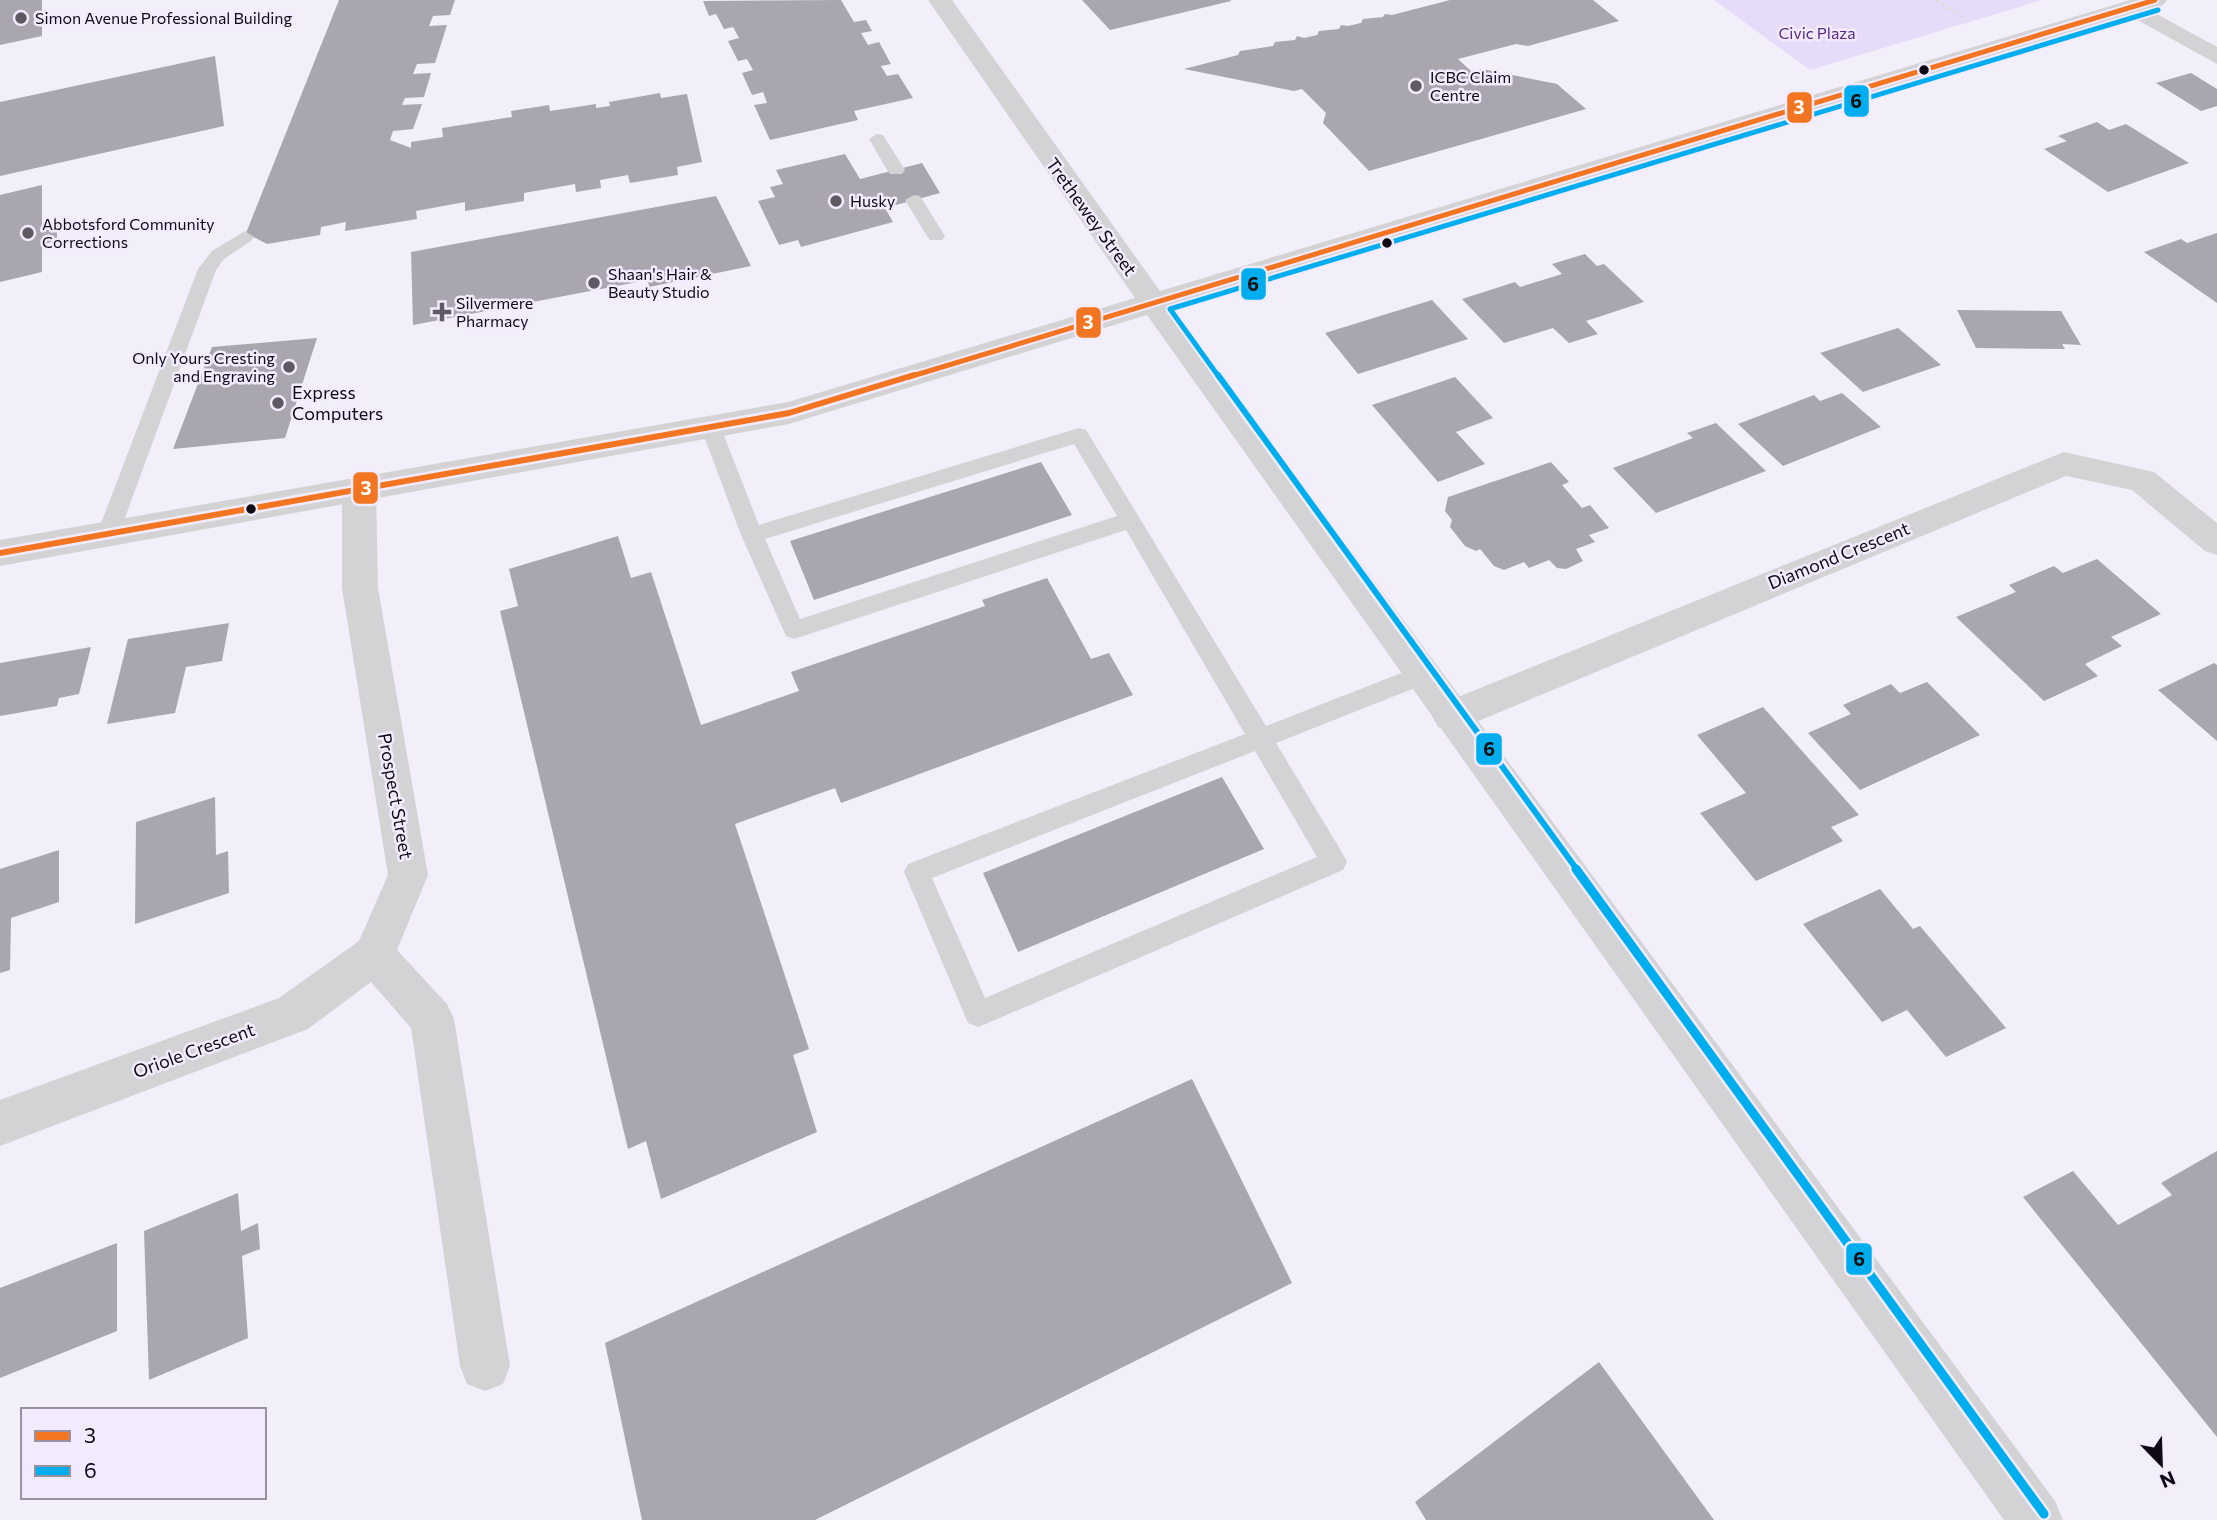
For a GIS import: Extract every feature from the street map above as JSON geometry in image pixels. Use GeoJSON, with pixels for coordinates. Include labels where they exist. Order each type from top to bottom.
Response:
{"type":"FeatureCollection","features":[{"type":"Feature","properties":{"kind":"main road","name":"Trethewey Street"},"geometry":{"type":"LineString","coordinates":[[940,0],[1153,303],[2036,1520]]}},
{"type":"Feature","properties":{"kind":"main road"},"geometry":{"type":"LineString","coordinates":[[0,554],[789,413],[2143,4],[2217,57]]}},
{"type":"Feature","properties":{"kind":"main road","name":"Diamond Crescent"},"geometry":{"type":"LineString","coordinates":[[1451,716],[2064,464],[2142,480],[2217,542]]}},
{"type":"Feature","properties":{"kind":"main road","name":"Prospect Street"},"geometry":{"type":"LineString","coordinates":[[359,489],[360,588],[408,876],[374,954]]}},
{"type":"Feature","properties":{"kind":"main road"},"geometry":{"type":"LineString","coordinates":[[374,954],[432,1019],[485,1366]]}},
{"type":"Feature","properties":{"kind":"main road","name":"Oriole Crescent"},"geometry":{"type":"LineString","coordinates":[[0,1123],[293,1014],[374,954]]}},
{"type":"Feature","properties":{"kind":"lane"},"geometry":{"type":"LineString","coordinates":[[877,139],[896,170]]}},
{"type":"Feature","properties":{"kind":"lane"},"geometry":{"type":"LineString","coordinates":[[914,200],[936,236]]}},
{"type":"Feature","properties":{"kind":"lane"},"geometry":{"type":"LineString","coordinates":[[108,534],[207,269],[218,255],[245,237]]}},
{"type":"Feature","properties":{"kind":"lane"},"geometry":{"type":"LineString","coordinates":[[711,428],[752,535],[794,630],[1131,520]]}},
{"type":"Feature","properties":{"kind":"lane"},"geometry":{"type":"LineString","coordinates":[[752,535],[1079,435],[1131,520],[1261,740],[1334,862],[978,1013],[917,872],[1261,740],[1422,675]]}},
{"type":"Feature","properties":{"kind":"path"},"geometry":{"type":"LineString","coordinates":[[1936,0],[1945,6]]}},
{"type":"Feature","properties":{"kind":"green space","name":"Civic Plaza"},"geometry":{"type":"Polygon","coordinates":[[[1714,0],[2042,0],[1810,70],[1714,0]]]}},
{"type":"Feature","properties":{"kind":"building","name":"Simon Avenue Professional Building"},"geometry":{"type":"Polygon","coordinates":[[[0,0],[42,0],[42,36],[0,45],[0,0]]]}},
{"type":"Feature","properties":{"kind":"building"},"geometry":{"type":"Polygon","coordinates":[[[339,0],[455,0],[450,15],[433,16],[429,26],[447,25],[435,63],[417,64],[413,74],[431,73],[424,97],[405,98],[402,105],[422,104],[413,129],[393,131],[390,140],[411,148],[411,142],[443,137],[442,128],[512,117],[511,111],[549,105],[550,111],[596,104],[596,108],[610,106],[609,102],[660,93],[661,98],[687,94],[702,162],[677,167],[678,175],[630,183],[628,175],[600,180],[601,188],[576,192],[575,184],[524,193],[524,201],[465,211],[465,202],[416,211],[417,219],[345,231],[346,222],[321,227],[320,235],[267,244],[246,233],[339,0]]]}},
{"type":"Feature","properties":{"kind":"building"},"geometry":{"type":"Polygon","coordinates":[[[841,0],[854,22],[866,20],[872,31],[861,33],[868,45],[879,42],[891,64],[881,66],[887,76],[898,74],[913,98],[854,111],[858,120],[770,140],[754,105],[767,103],[763,92],[752,95],[742,73],[753,70],[747,59],[738,61],[728,41],[739,38],[733,27],[724,29],[716,14],[709,16],[703,1],[841,0]]]}},
{"type":"Feature","properties":{"kind":"building"},"geometry":{"type":"Polygon","coordinates":[[[1082,0],[1230,0],[1231,1],[1110,30],[1082,0]]]}},
{"type":"Feature","properties":{"kind":"building","name":"ICBC Claim Centre"},"geometry":{"type":"Polygon","coordinates":[[[1450,0],[1593,0],[1619,21],[1528,46],[1516,44],[1458,59],[1472,72],[1482,69],[1557,84],[1586,109],[1369,171],[1323,123],[1326,113],[1302,89],[1294,91],[1184,69],[1238,55],[1240,51],[1295,40],[1297,36],[1304,38],[1317,35],[1319,31],[1339,29],[1341,25],[1361,23],[1363,19],[1383,17],[1385,14],[1392,15],[1450,0]]]}},
{"type":"Feature","properties":{"kind":"building"},"geometry":{"type":"Polygon","coordinates":[[[215,56],[224,126],[0,176],[0,102],[215,56]]]}},
{"type":"Feature","properties":{"kind":"building"},"geometry":{"type":"Polygon","coordinates":[[[2191,73],[2217,89],[2217,106],[2201,111],[2156,83],[2191,73]]]}},
{"type":"Feature","properties":{"kind":"building"},"geometry":{"type":"Polygon","coordinates":[[[2097,122],[2109,130],[2126,124],[2189,163],[2108,192],[2044,149],[2067,141],[2058,136],[2097,122]]]}},
{"type":"Feature","properties":{"kind":"building","name":"Husky"},"geometry":{"type":"Polygon","coordinates":[[[845,154],[860,179],[922,163],[940,193],[885,208],[893,222],[801,247],[798,240],[779,245],[758,201],[775,197],[770,187],[783,184],[776,170],[845,154]]]}},
{"type":"Feature","properties":{"kind":"building","name":"Abbotsford Community Corrections"},"geometry":{"type":"Polygon","coordinates":[[[42,185],[42,226],[57,222],[57,241],[42,244],[42,272],[0,282],[0,195],[42,185]]]}},
{"type":"Feature","properties":{"kind":"building"},"geometry":{"type":"Polygon","coordinates":[[[716,196],[751,266],[649,287],[648,280],[413,325],[411,252],[716,196]]]}},
{"type":"Feature","properties":{"kind":"building"},"geometry":{"type":"Polygon","coordinates":[[[2217,233],[2217,303],[2144,252],[2181,239],[2187,243],[2217,233]]]}},
{"type":"Feature","properties":{"kind":"building"},"geometry":{"type":"Polygon","coordinates":[[[1585,254],[1597,266],[1604,264],[1644,302],[1586,321],[1598,334],[1569,343],[1553,328],[1504,343],[1462,299],[1515,282],[1520,287],[1562,274],[1552,264],[1585,254]]]}},
{"type":"Feature","properties":{"kind":"building"},"geometry":{"type":"Polygon","coordinates":[[[1432,300],[1468,339],[1358,374],[1325,333],[1432,300]]]}},
{"type":"Feature","properties":{"kind":"building"},"geometry":{"type":"Polygon","coordinates":[[[1957,310],[2061,311],[2081,345],[2062,344],[2065,349],[1976,348],[1957,310]]]}},
{"type":"Feature","properties":{"kind":"building"},"geometry":{"type":"Polygon","coordinates":[[[1898,328],[1941,365],[1863,392],[1820,353],[1898,328]]]}},
{"type":"Feature","properties":{"kind":"building"},"geometry":{"type":"Polygon","coordinates":[[[317,338],[285,438],[173,449],[212,347],[317,338]]]}},
{"type":"Feature","properties":{"kind":"building"},"geometry":{"type":"Polygon","coordinates":[[[1455,377],[1493,418],[1456,432],[1485,464],[1438,482],[1372,405],[1455,377]]]}},
{"type":"Feature","properties":{"kind":"building"},"geometry":{"type":"Polygon","coordinates":[[[1842,393],[1881,427],[1783,466],[1738,424],[1814,395],[1820,401],[1842,393]]]}},
{"type":"Feature","properties":{"kind":"building"},"geometry":{"type":"Polygon","coordinates":[[[1716,423],[1766,471],[1656,513],[1613,468],[1693,438],[1687,433],[1716,423]]]}},
{"type":"Feature","properties":{"kind":"building"},"geometry":{"type":"Polygon","coordinates":[[[1041,462],[1072,515],[814,600],[790,541],[1041,462]]]}},
{"type":"Feature","properties":{"kind":"building"},"geometry":{"type":"Polygon","coordinates":[[[1551,462],[1569,482],[1562,485],[1582,508],[1590,505],[1609,528],[1589,535],[1595,542],[1576,549],[1583,561],[1566,569],[1557,568],[1549,560],[1529,568],[1524,562],[1504,570],[1494,566],[1480,549],[1476,551],[1465,546],[1450,527],[1452,520],[1445,511],[1448,497],[1551,462]]]}},
{"type":"Feature","properties":{"kind":"building"},"geometry":{"type":"Polygon","coordinates":[[[618,536],[631,578],[651,572],[701,725],[799,691],[791,672],[985,606],[982,600],[1047,578],[1091,659],[1109,653],[1133,695],[841,803],[835,788],[735,824],[809,1049],[793,1055],[817,1132],[661,1199],[646,1141],[628,1149],[500,611],[518,606],[509,569],[618,536]]]}},
{"type":"Feature","properties":{"kind":"building"},"geometry":{"type":"Polygon","coordinates":[[[2097,559],[2161,614],[2111,637],[2122,646],[2085,664],[2098,676],[2044,701],[1956,617],[2016,592],[2009,585],[2054,566],[2063,573],[2097,559]]]}},
{"type":"Feature","properties":{"kind":"building"},"geometry":{"type":"Polygon","coordinates":[[[229,623],[222,661],[186,667],[175,713],[107,724],[128,639],[229,623]]]}},
{"type":"Feature","properties":{"kind":"building"},"geometry":{"type":"Polygon","coordinates":[[[91,647],[79,694],[59,698],[57,706],[0,716],[0,663],[91,647]]]}},
{"type":"Feature","properties":{"kind":"building"},"geometry":{"type":"Polygon","coordinates":[[[2214,663],[2217,665],[2217,741],[2158,690],[2214,663]]]}},
{"type":"Feature","properties":{"kind":"building"},"geometry":{"type":"Polygon","coordinates":[[[1927,682],[1980,735],[1860,790],[1808,733],[1851,714],[1843,705],[1891,684],[1900,693],[1927,682]]]}},
{"type":"Feature","properties":{"kind":"building"},"geometry":{"type":"Polygon","coordinates":[[[1763,707],[1859,815],[1831,827],[1843,841],[1756,881],[1700,813],[1746,793],[1697,735],[1763,707]]]}},
{"type":"Feature","properties":{"kind":"building"},"geometry":{"type":"Polygon","coordinates":[[[1222,777],[1264,849],[1018,952],[983,873],[1222,777]]]}},
{"type":"Feature","properties":{"kind":"building"},"geometry":{"type":"Polygon","coordinates":[[[215,797],[216,855],[228,851],[229,893],[135,924],[136,822],[215,797]]]}},
{"type":"Feature","properties":{"kind":"building"},"geometry":{"type":"Polygon","coordinates":[[[59,850],[59,902],[11,918],[10,970],[0,973],[0,869],[59,850]]]}},
{"type":"Feature","properties":{"kind":"building"},"geometry":{"type":"Polygon","coordinates":[[[1880,889],[1913,929],[1920,926],[2006,1028],[1946,1057],[1907,1010],[1882,1022],[1803,924],[1880,889]]]}},
{"type":"Feature","properties":{"kind":"building"},"geometry":{"type":"Polygon","coordinates":[[[1192,1079],[1292,1283],[815,1520],[642,1520],[605,1343],[1192,1079]]]}},
{"type":"Feature","properties":{"kind":"building"},"geometry":{"type":"Polygon","coordinates":[[[2217,1151],[2217,1437],[2023,1197],[2073,1171],[2118,1225],[2172,1195],[2161,1183],[2217,1151]]]}},
{"type":"Feature","properties":{"kind":"building"},"geometry":{"type":"Polygon","coordinates":[[[238,1193],[241,1231],[258,1223],[260,1249],[242,1256],[248,1338],[149,1380],[144,1231],[238,1193]]]}},
{"type":"Feature","properties":{"kind":"building"},"geometry":{"type":"Polygon","coordinates":[[[117,1243],[117,1331],[0,1378],[0,1288],[117,1243]]]}},
{"type":"Feature","properties":{"kind":"building"},"geometry":{"type":"Polygon","coordinates":[[[1599,1362],[1714,1520],[1426,1520],[1415,1502],[1599,1362]]]}},
{"type":"Feature","properties":{"kind":"transit line","name":"3"},"geometry":{"type":"LineString","coordinates":[[0,553],[789,413],[2155,0]]}},
{"type":"Feature","properties":{"kind":"transit line","name":"6"},"geometry":{"type":"LineString","coordinates":[[2044,1514],[1170,309],[2158,10]]}},
{"type":"Feature","properties":{"kind":"place","name":"Simon Avenue Professional Building"},"geometry":{"type":"Point","coordinates":[21,18]}},
{"type":"Feature","properties":{"kind":"place","name":"ICBC Claim Centre"},"geometry":{"type":"Point","coordinates":[1416,86]}},
{"type":"Feature","properties":{"kind":"place","name":"Husky"},"geometry":{"type":"Point","coordinates":[836,201]}},
{"type":"Feature","properties":{"kind":"place","name":"Abbotsford Community Corrections"},"geometry":{"type":"Point","coordinates":[28,233]}},
{"type":"Feature","properties":{"kind":"place","name":"Shaan's Hair & Beauty Studio"},"geometry":{"type":"Point","coordinates":[594,283]}},
{"type":"Feature","properties":{"kind":"place","name":"Silvermere Pharmacy"},"geometry":{"type":"Point","coordinates":[442,312]}},
{"type":"Feature","properties":{"kind":"place","name":"Only Yours Cresting and Engraving"},"geometry":{"type":"Point","coordinates":[289,367]}},
{"type":"Feature","properties":{"kind":"place","name":"Express Computers"},"geometry":{"type":"Point","coordinates":[278,403]}}]}
